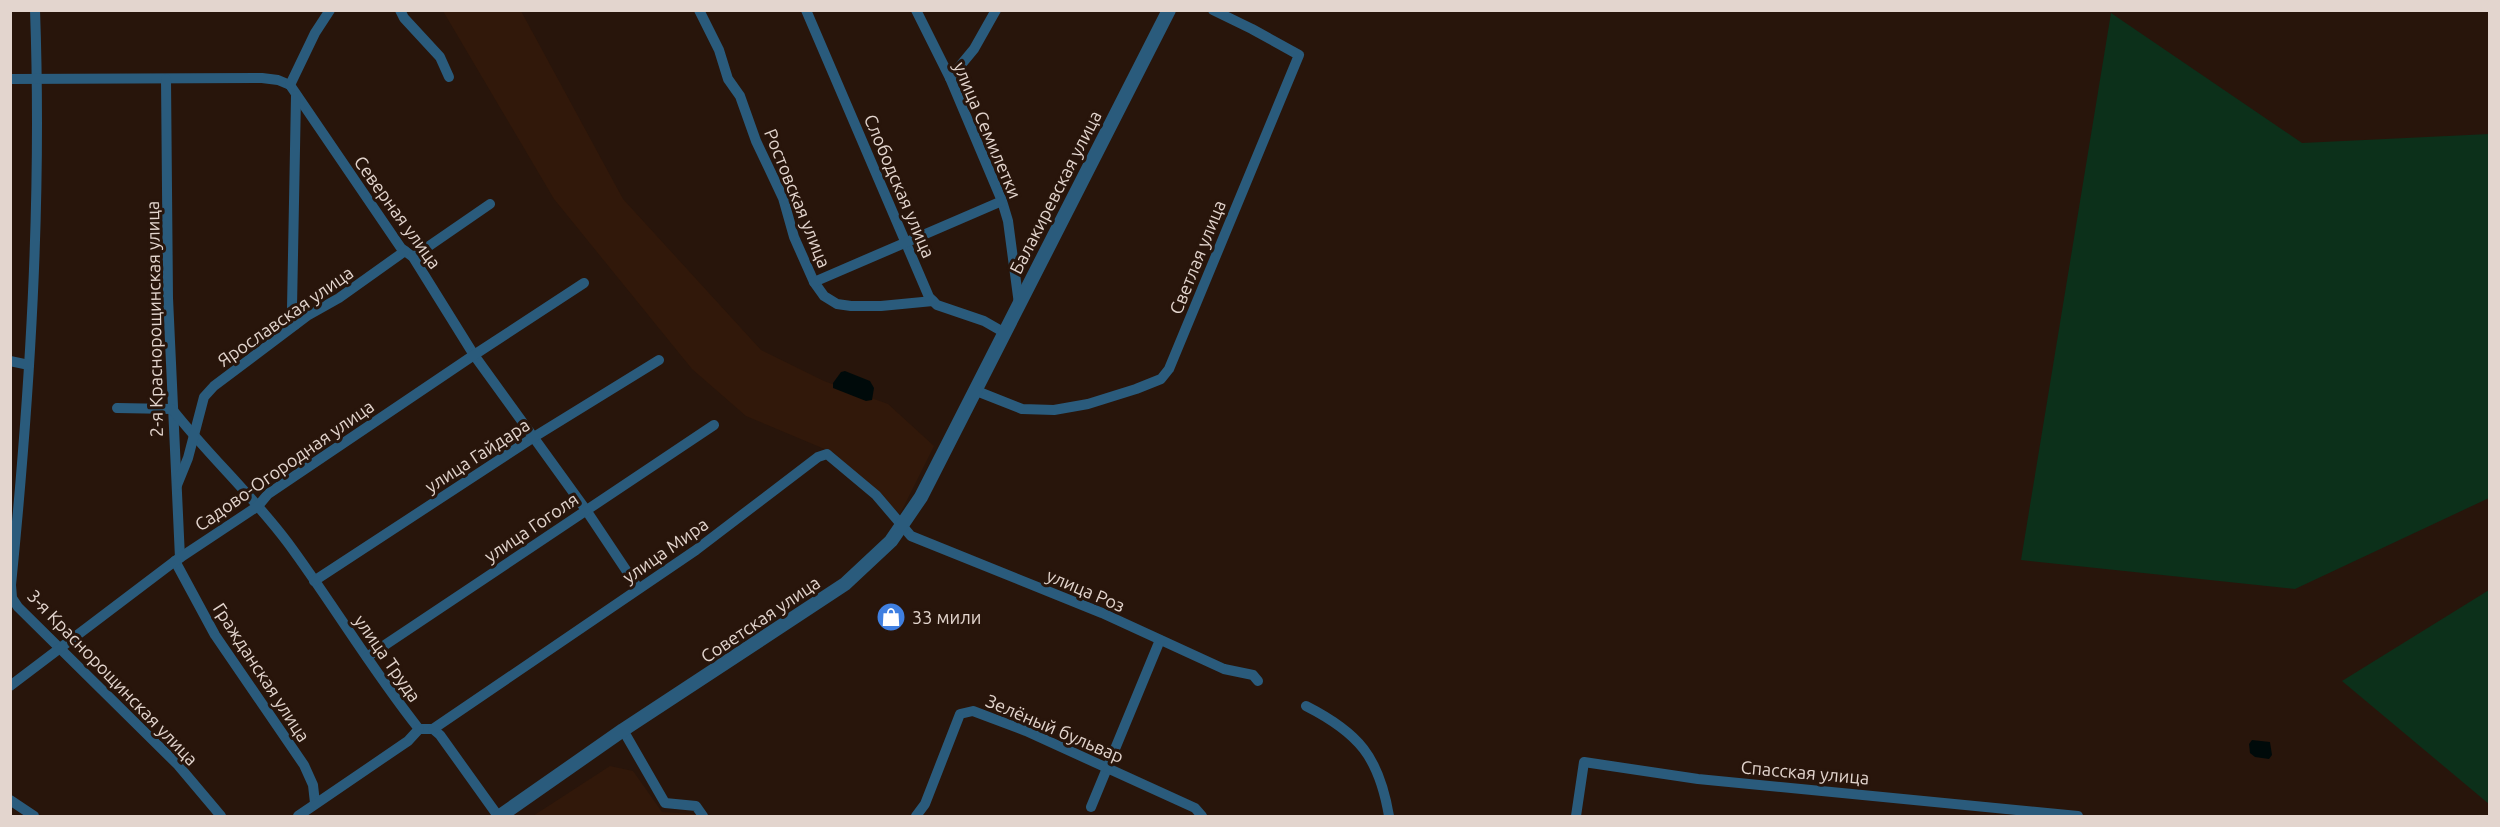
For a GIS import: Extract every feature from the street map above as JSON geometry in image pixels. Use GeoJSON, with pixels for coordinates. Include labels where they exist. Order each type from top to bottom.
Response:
{"type":"FeatureCollection","features":[{"type":"Feature","properties":{"kind":"street","name":"3-я Краснорощинская улица"},"geometry":{"type":"LineString","coordinates":[[35,10],[38,160],[29,364],[11,585],[12,598],[18,607],[178,765],[221,816]]}},
{"type":"Feature","properties":{"kind":"street"},"geometry":{"type":"LineString","coordinates":[[10,79],[262,78],[278,80],[290,85],[315,33],[330,10]]}},
{"type":"Feature","properties":{"kind":"street"},"geometry":{"type":"LineString","coordinates":[[400,10],[404,18],[440,57],[449,77]]}},
{"type":"Feature","properties":{"kind":"street","name":"Ростовская улица"},"geometry":{"type":"LineString","coordinates":[[699,10],[719,50],[728,79],[740,96],[756,141],[783,198],[794,237],[814,282],[824,296],[837,304],[844,305],[881,306],[933,301]]}},
{"type":"Feature","properties":{"kind":"street","name":"Слободская улица"},"geometry":{"type":"LineString","coordinates":[[806,10],[907,242],[921,281],[933,301]]}},
{"type":"Feature","properties":{"kind":"street","name":"улица Семилетки"},"geometry":{"type":"LineString","coordinates":[[916,10],[950,78],[1002,201],[1008,221],[1019,304]]}},
{"type":"Feature","properties":{"kind":"street"},"geometry":{"type":"LineString","coordinates":[[950,78],[974,49],[996,10]]}},
{"type":"Feature","properties":{"kind":"street","name":"Балакиревская улица"},"geometry":{"type":"LineString","coordinates":[[974,390],[1169,10]]}},
{"type":"Feature","properties":{"kind":"street","name":"Светлая улица"},"geometry":{"type":"LineString","coordinates":[[974,390],[1022,409],[1054,410],[1088,404],[1136,389],[1161,379],[1169,369],[1299,55],[1213,10]]}},
{"type":"Feature","properties":{"kind":"street","name":"2-я Краснорощинская улица"},"geometry":{"type":"LineString","coordinates":[[166,79],[168,298],[177,560]]}},
{"type":"Feature","properties":{"kind":"street","name":"Северная улица"},"geometry":{"type":"LineString","coordinates":[[290,85],[409,254],[474,355],[586,510],[638,588]]}},
{"type":"Feature","properties":{"kind":"street"},"geometry":{"type":"LineString","coordinates":[[295,325],[292,308],[296,96]]}},
{"type":"Feature","properties":{"kind":"street"},"geometry":{"type":"LineString","coordinates":[[814,282],[1002,201]]}},
{"type":"Feature","properties":{"kind":"street","name":"Ярославская улица"},"geometry":{"type":"LineString","coordinates":[[175,488],[188,458],[204,397],[209,392],[295,325],[490,204]]}},
{"type":"Feature","properties":{"kind":"street","name":"Садово-Огородная улица"},"geometry":{"type":"LineString","coordinates":[[10,686],[177,560],[258,506],[268,494],[584,283]]}},
{"type":"Feature","properties":{"kind":"street"},"geometry":{"type":"LineString","coordinates":[[933,301],[947,309],[984,321],[1005,333]]}},
{"type":"Feature","properties":{"kind":"street","name":"улица Гайдара"},"geometry":{"type":"LineString","coordinates":[[314,581],[534,437],[659,360]]}},
{"type":"Feature","properties":{"kind":"street"},"geometry":{"type":"LineString","coordinates":[[10,361],[29,364]]}},
{"type":"Feature","properties":{"kind":"street","name":"Советская улица"},"geometry":{"type":"LineString","coordinates":[[499,816],[623,730],[845,584],[891,541],[902,526],[921,497],[974,390]]}},
{"type":"Feature","properties":{"kind":"street"},"geometry":{"type":"LineString","coordinates":[[117,408],[172,409]]}},
{"type":"Feature","properties":{"kind":"street","name":"улица Труда"},"geometry":{"type":"LineString","coordinates":[[172,409],[194,437],[258,506],[419,729],[433,729]]}},
{"type":"Feature","properties":{"kind":"street","name":"улица Гоголя"},"geometry":{"type":"LineString","coordinates":[[367,657],[714,425]]}},
{"type":"Feature","properties":{"kind":"street","name":"улица Мира"},"geometry":{"type":"LineString","coordinates":[[433,729],[696,550],[818,457],[827,454],[876,495],[902,526]]}},
{"type":"Feature","properties":{"kind":"street","name":"улица Роз"},"geometry":{"type":"LineString","coordinates":[[902,526],[911,536],[1102,613],[1224,669],[1253,675],[1258,681]]}},
{"type":"Feature","properties":{"kind":"street","name":"Гражданская улица"},"geometry":{"type":"LineString","coordinates":[[177,560],[215,635],[304,765],[313,785],[315,803]]}},
{"type":"Feature","properties":{"kind":"street"},"geometry":{"type":"LineString","coordinates":[[1091,807],[1160,640]]}},
{"type":"Feature","properties":{"kind":"street"},"geometry":{"type":"LineString","coordinates":[[1306,706],[1332,719],[1355,737],[1375,765],[1384,789],[1389,816]]}},
{"type":"Feature","properties":{"kind":"street","name":"Зелёный бульвар"},"geometry":{"type":"LineString","coordinates":[[916,816],[926,804],[960,714],[973,711],[1026,731],[1195,808],[1202,816]]}},
{"type":"Feature","properties":{"kind":"street"},"geometry":{"type":"LineString","coordinates":[[298,816],[408,741],[419,729]]}},
{"type":"Feature","properties":{"kind":"street"},"geometry":{"type":"LineString","coordinates":[[433,729],[440,735],[499,816]]}},
{"type":"Feature","properties":{"kind":"street"},"geometry":{"type":"LineString","coordinates":[[623,730],[665,803],[696,806],[703,816]]}},
{"type":"Feature","properties":{"kind":"street","name":"Спасская улица"},"geometry":{"type":"LineString","coordinates":[[1576,816],[1584,762],[1698,779],[2078,816]]}},
{"type":"Feature","properties":{"kind":"street"},"geometry":{"type":"LineString","coordinates":[[10,800],[34,816]]}},
{"type":"Feature","properties":{"kind":"shaded area"},"geometry":{"type":"Polygon","coordinates":[[[443,11],[521,11],[623,199],[761,350],[824,381],[888,404],[934,446],[900,514],[834,453],[746,416],[692,369],[554,199],[443,11]]]}},
{"type":"Feature","properties":{"kind":"shaded area"},"geometry":{"type":"Polygon","coordinates":[[[845,371],[870,381],[874,388],[872,400],[866,401],[833,388],[833,383],[841,372],[845,371]]]}},
{"type":"Feature","properties":{"kind":"shaded area"},"geometry":{"type":"Polygon","coordinates":[[[2252,740],[2270,742],[2272,755],[2269,759],[2255,757],[2250,753],[2249,744],[2252,740]]]}},
{"type":"Feature","properties":{"kind":"shaded area"},"geometry":{"type":"Polygon","coordinates":[[[610,766],[633,771],[662,812],[697,816],[533,816],[610,766]]]}},
{"type":"Feature","properties":{"kind":"green space"},"geometry":{"type":"Polygon","coordinates":[[[2111,13],[2302,143],[2489,134],[2489,498],[2295,589],[2021,560],[2111,13]]]}},
{"type":"Feature","properties":{"kind":"green space"},"geometry":{"type":"Polygon","coordinates":[[[2489,590],[2489,804],[2342,681],[2489,590]]]}},
{"type":"Feature","properties":{"kind":"place","name":"33 мили"},"geometry":{"type":"Point","coordinates":[891,617]}}]}
